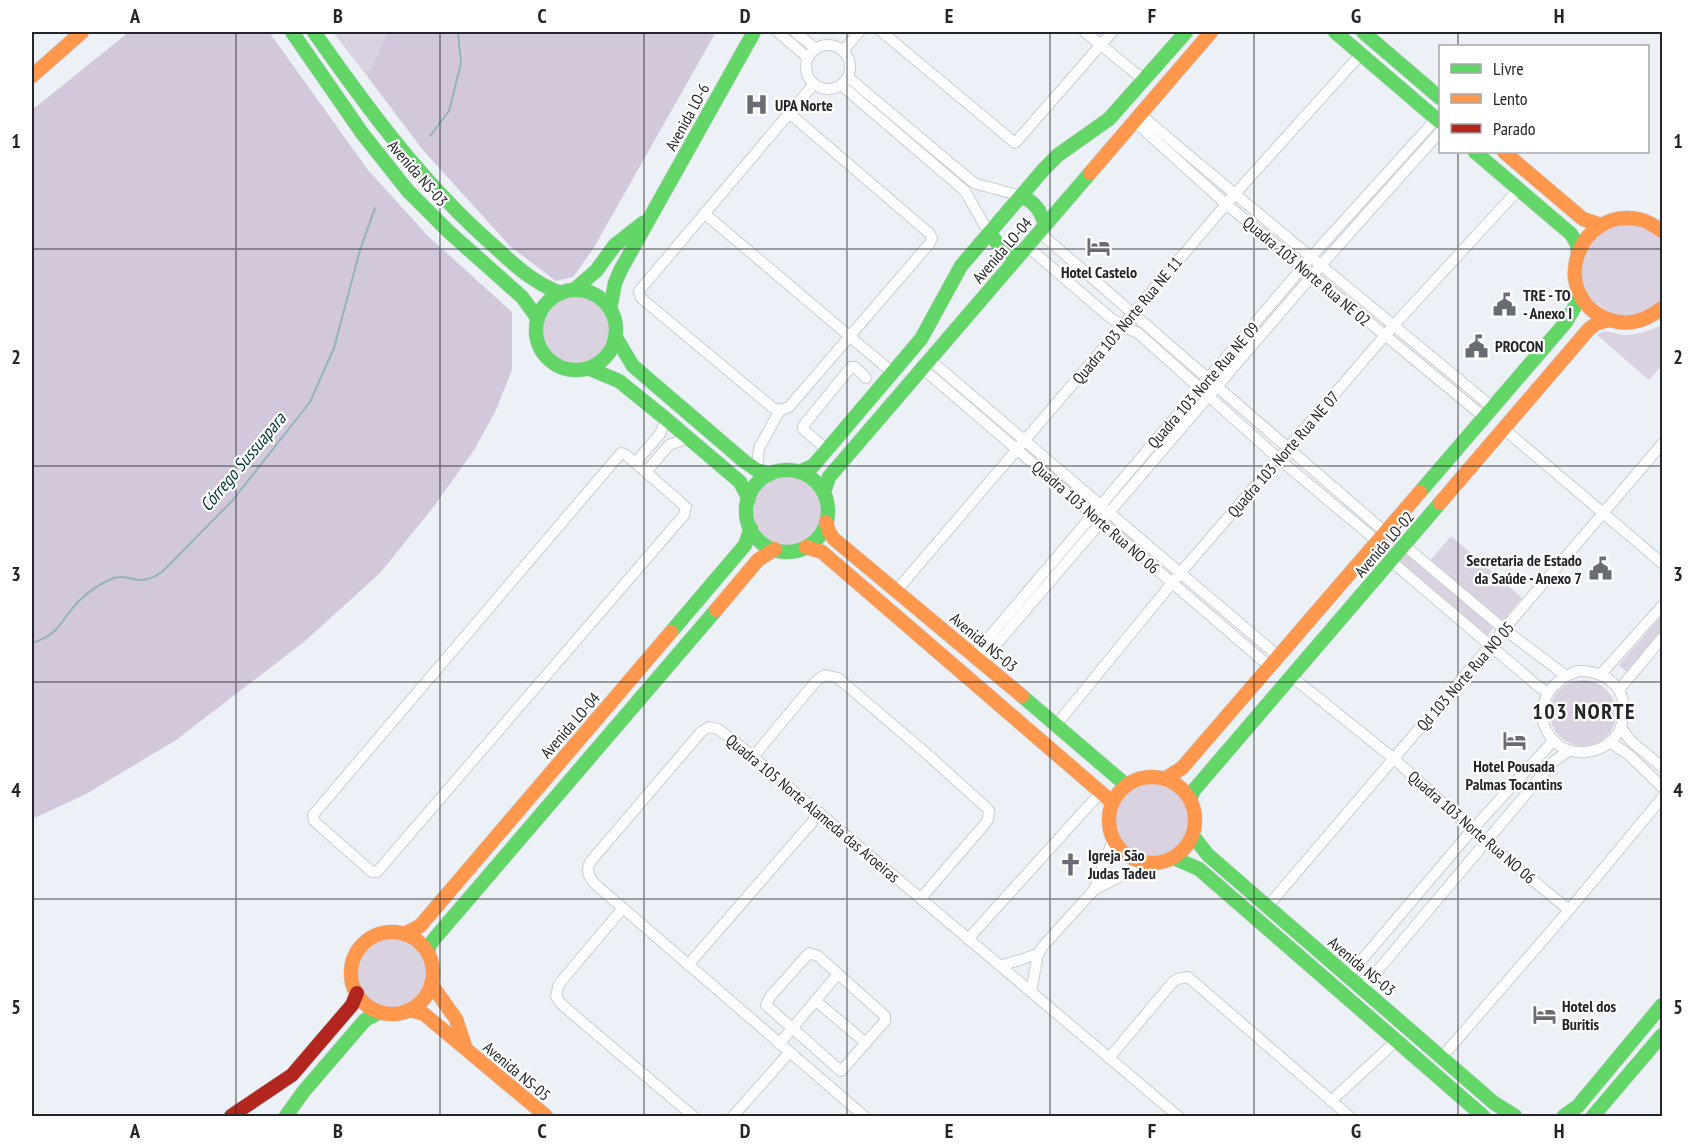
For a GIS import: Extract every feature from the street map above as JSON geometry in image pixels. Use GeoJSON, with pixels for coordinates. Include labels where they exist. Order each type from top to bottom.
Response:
{"type":"FeatureCollection","features":[{"type":"Feature","properties":{"kind":"street"},"geometry":{"type":"LineString","coordinates":[[32,76],[82,32]]}},
{"type":"Feature","properties":{"kind":"street","name":"Avenida NS-03"},"geometry":{"type":"LineString","coordinates":[[291,32],[361,132],[396,176],[448,231],[522,297],[538,319]]}},
{"type":"Feature","properties":{"kind":"street","name":"Avenida NS-03"},"geometry":{"type":"LineString","coordinates":[[314,32],[384,130],[435,191],[485,239],[546,287],[594,294],[610,309]]}},
{"type":"Feature","properties":{"kind":"street","name":"Avenida LO-6"},"geometry":{"type":"LineString","coordinates":[[610,309],[618,274],[754,32]]}},
{"type":"Feature","properties":{"kind":"street"},"geometry":{"type":"LineString","coordinates":[[778,32],[812,54]]}},
{"type":"Feature","properties":{"kind":"street"},"geometry":{"type":"LineString","coordinates":[[795,32],[812,54]]}},
{"type":"Feature","properties":{"kind":"street"},"geometry":{"type":"LineString","coordinates":[[843,51],[859,32]]}},
{"type":"Feature","properties":{"kind":"street"},"geometry":{"type":"LineString","coordinates":[[882,32],[1015,143],[1112,32]]}},
{"type":"Feature","properties":{"kind":"street"},"geometry":{"type":"LineString","coordinates":[[1084,32],[1144,80]]}},
{"type":"Feature","properties":{"kind":"street","name":"Avenida LO-04"},"geometry":{"type":"LineString","coordinates":[[799,472],[812,466],[827,450],[927,332],[961,266],[1021,196],[1058,155],[1103,126],[1186,32]]}},
{"type":"Feature","properties":{"kind":"street","name":"Avenida LO-04"},"geometry":{"type":"LineString","coordinates":[[824,492],[829,477],[1211,32]]}},
{"type":"Feature","properties":{"kind":"street"},"geometry":{"type":"LineString","coordinates":[[1335,32],[1439,124]]}},
{"type":"Feature","properties":{"kind":"street"},"geometry":{"type":"LineString","coordinates":[[1363,32],[1439,97]]}},
{"type":"Feature","properties":{"kind":"street"},"geometry":{"type":"LineString","coordinates":[[830,45],[843,51],[849,60],[850,68],[844,81],[827,89],[814,84],[807,72],[812,54],[830,45]]}},
{"type":"Feature","properties":{"kind":"street","name":"Quadra 103 Norte Rua NE 11"},"geometry":{"type":"LineString","coordinates":[[897,590],[1226,204],[1360,54]]}},
{"type":"Feature","properties":{"kind":"street"},"geometry":{"type":"LineString","coordinates":[[844,81],[974,183],[1021,196],[1035,203],[1040,211],[1042,229],[1132,313],[1288,448],[1381,537]]}},
{"type":"Feature","properties":{"kind":"street"},"geometry":{"type":"LineString","coordinates":[[844,81],[965,191],[1001,250],[1009,255],[1022,251],[1122,326],[1138,333],[1280,459],[1381,537]]}},
{"type":"Feature","properties":{"kind":"street"},"geometry":{"type":"LineString","coordinates":[[789,113],[931,236],[930,243],[789,407],[780,410],[773,408],[642,298],[639,293],[641,287],[789,113],[814,84]]}},
{"type":"Feature","properties":{"kind":"street","name":"Quadra 103 Norte Rua NE 02"},"geometry":{"type":"LineString","coordinates":[[1137,118],[1322,264],[1394,325],[1488,412]]}},
{"type":"Feature","properties":{"kind":"street","name":"Quadra 103 Norte Rua NE 02"},"geometry":{"type":"LineString","coordinates":[[1137,118],[1226,204],[1385,336],[1488,412]]}},
{"type":"Feature","properties":{"kind":"street","name":"Quadra 103 Norte Rua NE 09"},"geometry":{"type":"LineString","coordinates":[[1213,382],[1311,257],[1439,124]]}},
{"type":"Feature","properties":{"kind":"street","name":"Quadra 103 Norte Rua NE 09"},"geometry":{"type":"LineString","coordinates":[[978,658],[1205,391],[1322,264],[1439,124]]}},
{"type":"Feature","properties":{"kind":"street"},"geometry":{"type":"LineString","coordinates":[[1475,153],[1571,234],[1577,244],[1578,252],[1575,272],[1577,286],[1581,296],[1593,311],[1610,320],[1635,322],[1660,313]]}},
{"type":"Feature","properties":{"kind":"street"},"geometry":{"type":"LineString","coordinates":[[1505,153],[1583,219],[1601,225]]}},
{"type":"Feature","properties":{"kind":"street","name":"Quadra 103 Norte Rua NE 07"},"geometry":{"type":"LineString","coordinates":[[1056,725],[1181,572],[1394,325],[1519,189]]}},
{"type":"Feature","properties":{"kind":"street"},"geometry":{"type":"LineString","coordinates":[[704,213],[893,373]]}},
{"type":"Feature","properties":{"kind":"street"},"geometry":{"type":"LineString","coordinates":[[1648,222],[1662,214]]}},
{"type":"Feature","properties":{"kind":"street"},"geometry":{"type":"LineString","coordinates":[[615,336],[633,366],[763,472],[785,470],[799,472],[814,480],[824,492],[828,506],[826,522],[819,536],[806,547],[792,551],[775,549],[760,541],[751,528],[747,514],[748,499],[742,484],[620,381],[588,368],[566,368],[548,358],[542,350],[537,339],[538,319],[547,303],[592,275],[615,245],[649,218]]}},
{"type":"Feature","properties":{"kind":"street"},"geometry":{"type":"LineString","coordinates":[[1578,252],[1587,237],[1601,225],[1624,218],[1648,222],[1662,231]]}},
{"type":"Feature","properties":{"kind":"street","name":"Avenida LO-02"},"geometry":{"type":"LineString","coordinates":[[1166,778],[1182,768],[1554,337],[1581,296]]}},
{"type":"Feature","properties":{"kind":"street"},"geometry":{"type":"LineString","coordinates":[[588,368],[606,356],[612,347],[615,322],[610,309]]}},
{"type":"Feature","properties":{"kind":"street","name":"Avenida LO-02"},"geometry":{"type":"LineString","coordinates":[[1190,799],[1194,790],[1591,327],[1610,320]]}},
{"type":"Feature","properties":{"kind":"street","name":"Quadra 103 Norte Rua NO 06"},"geometry":{"type":"LineString","coordinates":[[926,364],[1025,439],[1172,583],[1274,661]]}},
{"type":"Feature","properties":{"kind":"street","name":"Quadra 103 Norte Rua NO 06"},"geometry":{"type":"LineString","coordinates":[[926,364],[1017,448],[1181,572],[1274,661]]}},
{"type":"Feature","properties":{"kind":"street"},"geometry":{"type":"LineString","coordinates":[[827,450],[806,434],[803,426],[850,368],[855,367],[866,378]]}},
{"type":"Feature","properties":{"kind":"street"},"geometry":{"type":"LineString","coordinates":[[748,499],[763,472],[759,448],[780,410]]}},
{"type":"Feature","properties":{"kind":"street"},"geometry":{"type":"LineString","coordinates":[[635,463],[660,434],[666,419]]}},
{"type":"Feature","properties":{"kind":"street"},"geometry":{"type":"LineString","coordinates":[[1504,429],[1662,563]]}},
{"type":"Feature","properties":{"kind":"street"},"geometry":{"type":"LineString","coordinates":[[646,472],[669,445],[688,438]]}},
{"type":"Feature","properties":{"kind":"street","name":"Qd 103 Norte Rua NO 05"},"geometry":{"type":"LineString","coordinates":[[1267,907],[1662,444]]}},
{"type":"Feature","properties":{"kind":"street"},"geometry":{"type":"LineString","coordinates":[[620,454],[625,454],[635,463],[686,507],[684,515],[377,872],[372,872],[314,821],[313,815],[620,454]]}},
{"type":"Feature","properties":{"kind":"street","name":"Avenida NS-03"},"geometry":{"type":"LineString","coordinates":[[826,522],[834,539],[1126,785]]}},
{"type":"Feature","properties":{"kind":"street","name":"Avenida LO-04"},"geometry":{"type":"LineString","coordinates":[[404,934],[418,928],[745,545],[751,528]]}},
{"type":"Feature","properties":{"kind":"street"},"geometry":{"type":"LineString","coordinates":[[1404,545],[1505,630],[1565,675]]}},
{"type":"Feature","properties":{"kind":"street"},"geometry":{"type":"LineString","coordinates":[[806,547],[822,552],[1112,802]]}},
{"type":"Feature","properties":{"kind":"street"},"geometry":{"type":"LineString","coordinates":[[429,954],[417,941],[404,934],[393,932],[369,940],[354,959],[353,983],[357,993],[369,1006],[380,1012],[395,1014],[410,1010],[424,998],[431,984],[433,971],[429,954],[430,944],[758,560],[775,549]]}},
{"type":"Feature","properties":{"kind":"street"},"geometry":{"type":"LineString","coordinates":[[1391,561],[1539,687],[1548,692]]}},
{"type":"Feature","properties":{"kind":"street"},"geometry":{"type":"LineString","coordinates":[[1601,674],[1662,606]]}},
{"type":"Feature","properties":{"kind":"street"},"geometry":{"type":"LineString","coordinates":[[1619,690],[1662,638]]}},
{"type":"Feature","properties":{"kind":"street"},"geometry":{"type":"LineString","coordinates":[[1578,670],[1601,674],[1619,690],[1624,706],[1621,728],[1610,742],[1584,753],[1567,752],[1553,741],[1546,728],[1543,716],[1548,692],[1555,682],[1578,670]]}},
{"type":"Feature","properties":{"kind":"street"},"geometry":{"type":"LineString","coordinates":[[753,757],[817,680],[825,675],[838,678],[935,760],[989,810],[986,824],[921,898]]}},
{"type":"Feature","properties":{"kind":"street","name":"Quadra 103 Norte Rua NO 06"},"geometry":{"type":"LineString","coordinates":[[1292,677],[1393,758],[1472,830],[1569,910]]}},
{"type":"Feature","properties":{"kind":"street","name":"Quadra 105 Norte Alameda das Aroeiras"},"geometry":{"type":"LineString","coordinates":[[864,1116],[688,965],[588,874],[589,865],[701,732],[712,727],[718,729],[753,757],[1178,1116]]}},
{"type":"Feature","properties":{"kind":"street"},"geometry":{"type":"LineString","coordinates":[[1621,728],[1631,741],[1662,767]]}},
{"type":"Feature","properties":{"kind":"street"},"geometry":{"type":"LineString","coordinates":[[1348,975],[1472,830],[1553,741]]}},
{"type":"Feature","properties":{"kind":"street"},"geometry":{"type":"LineString","coordinates":[[1610,742],[1629,755],[1662,787]]}},
{"type":"Feature","properties":{"kind":"street"},"geometry":{"type":"LineString","coordinates":[[1363,988],[1553,762],[1567,752]]}},
{"type":"Feature","properties":{"kind":"street"},"geometry":{"type":"LineString","coordinates":[[1144,777],[1166,778],[1177,785],[1195,808],[1196,822],[1193,836],[1174,858],[1161,863],[1146,863],[1133,859],[1121,851],[1113,839],[1109,819],[1112,802],[1126,785],[1144,777]]}},
{"type":"Feature","properties":{"kind":"street"},"geometry":{"type":"LineString","coordinates":[[968,939],[1101,792]]}},
{"type":"Feature","properties":{"kind":"street"},"geometry":{"type":"LineString","coordinates":[[1442,1057],[1662,798]]}},
{"type":"Feature","properties":{"kind":"street"},"geometry":{"type":"LineString","coordinates":[[688,965],[820,813]]}},
{"type":"Feature","properties":{"kind":"street","name":"Avenida NS-03"},"geometry":{"type":"LineString","coordinates":[[1193,836],[1208,855],[1267,907],[1494,1103],[1515,1116]]}},
{"type":"Feature","properties":{"kind":"street"},"geometry":{"type":"LineString","coordinates":[[1031,992],[1038,954],[1094,890],[1113,839]]}},
{"type":"Feature","properties":{"kind":"street","name":"Avenida NS-03"},"geometry":{"type":"LineString","coordinates":[[1174,858],[1199,869],[1483,1116]]}},
{"type":"Feature","properties":{"kind":"street"},"geometry":{"type":"LineString","coordinates":[[1094,890],[1146,863]]}},
{"type":"Feature","properties":{"kind":"street"},"geometry":{"type":"LineString","coordinates":[[623,908],[559,984],[556,996],[561,1004],[693,1116]]}},
{"type":"Feature","properties":{"kind":"street"},"geometry":{"type":"LineString","coordinates":[[809,953],[818,956],[837,974],[885,1016],[885,1022],[841,1071],[768,1008],[766,1002],[809,953]]}},
{"type":"Feature","properties":{"kind":"street"},"geometry":{"type":"LineString","coordinates":[[1000,966],[1038,954]]}},
{"type":"Feature","properties":{"kind":"street"},"geometry":{"type":"LineString","coordinates":[[733,1116],[785,1049],[816,1001],[837,974]]}},
{"type":"Feature","properties":{"kind":"street"},"geometry":{"type":"LineString","coordinates":[[1109,1058],[1172,984],[1177,979],[1188,977],[1349,1116]]}},
{"type":"Feature","properties":{"kind":"street","name":"Avenida NS-05"},"geometry":{"type":"LineString","coordinates":[[431,984],[437,996],[456,1019],[458,1034],[468,1051]]}},
{"type":"Feature","properties":{"kind":"street"},"geometry":{"type":"LineString","coordinates":[[231,1116],[292,1075],[352,1005],[357,993]]}},
{"type":"Feature","properties":{"kind":"street"},"geometry":{"type":"LineString","coordinates":[[816,1001],[866,1044]]}},
{"type":"Feature","properties":{"kind":"street"},"geometry":{"type":"LineString","coordinates":[[1564,1116],[1578,1106],[1662,1005]]}},
{"type":"Feature","properties":{"kind":"street","name":"Avenida NS-05"},"geometry":{"type":"LineString","coordinates":[[410,1010],[424,1014],[546,1116]]}},
{"type":"Feature","properties":{"kind":"street"},"geometry":{"type":"LineString","coordinates":[[286,1116],[307,1087],[365,1020],[380,1012]]}},
{"type":"Feature","properties":{"kind":"street"},"geometry":{"type":"LineString","coordinates":[[1593,1116],[1662,1035]]}},
{"type":"Feature","properties":{"kind":"street"},"geometry":{"type":"LineString","coordinates":[[1331,1101],[1396,1041]]}},
{"type":"Feature","properties":{"kind":"shaded area"},"geometry":{"type":"Polygon","coordinates":[[[129,32],[269,32],[368,170],[428,236],[512,312],[512,370],[495,412],[474,450],[435,505],[380,573],[305,641],[176,740],[86,794],[32,819],[32,110],[129,32]]]}},
{"type":"Feature","properties":{"kind":"shaded area"},"geometry":{"type":"Polygon","coordinates":[[[333,32],[388,32],[367,76],[333,32]]]}},
{"type":"Feature","properties":{"kind":"shaded area"},"geometry":{"type":"Polygon","coordinates":[[[388,32],[716,32],[593,249],[573,277],[556,281],[511,247],[422,149],[367,76],[388,32]]]}},
{"type":"Feature","properties":{"kind":"shaded area"},"geometry":{"type":"Polygon","coordinates":[[[1632,223],[1662,238],[1662,302],[1647,313],[1616,316],[1592,301],[1582,285],[1580,267],[1585,249],[1603,229],[1632,223]]]}},
{"type":"Feature","properties":{"kind":"shaded area"},"geometry":{"type":"Polygon","coordinates":[[[570,297],[582,297],[594,302],[604,312],[609,330],[607,343],[594,358],[582,363],[570,363],[558,358],[548,348],[543,336],[543,324],[548,312],[558,302],[570,297]]]}},
{"type":"Feature","properties":{"kind":"shaded area"},"geometry":{"type":"Polygon","coordinates":[[[1661,326],[1662,365],[1649,380],[1597,335],[1607,331],[1630,335],[1661,326]]]}},
{"type":"Feature","properties":{"kind":"shaded area"},"geometry":{"type":"Polygon","coordinates":[[[780,476],[794,476],[807,481],[817,491],[822,511],[817,531],[807,541],[794,546],[780,546],[767,541],[757,531],[752,518],[752,504],[757,491],[767,481],[780,476]]]}},
{"type":"Feature","properties":{"kind":"shaded area"},"geometry":{"type":"Polygon","coordinates":[[[1451,536],[1522,598],[1502,622],[1430,561],[1451,536]]]}},
{"type":"Feature","properties":{"kind":"shaded area"},"geometry":{"type":"Polygon","coordinates":[[[1403,550],[1494,627],[1487,636],[1396,558],[1403,550]]]}},
{"type":"Feature","properties":{"kind":"shaded area"},"geometry":{"type":"Polygon","coordinates":[[[1662,615],[1662,632],[1628,673],[1619,665],[1662,615]]]}},
{"type":"Feature","properties":{"kind":"shaded area"},"geometry":{"type":"Polygon","coordinates":[[[1577,680],[1589,680],[1601,685],[1611,695],[1616,713],[1614,726],[1601,741],[1589,746],[1577,746],[1565,741],[1555,731],[1550,719],[1550,707],[1555,695],[1565,685],[1577,680]]]}},
{"type":"Feature","properties":{"kind":"shaded area"},"geometry":{"type":"Polygon","coordinates":[[[1152,783],[1173,789],[1183,799],[1189,820],[1183,841],[1173,851],[1152,857],[1131,851],[1121,841],[1115,820],[1121,799],[1131,789],[1152,783]]]}},
{"type":"Feature","properties":{"kind":"shaded area"},"geometry":{"type":"Polygon","coordinates":[[[385,938],[399,938],[412,943],[422,953],[427,973],[422,993],[412,1003],[399,1008],[385,1008],[372,1003],[362,993],[357,980],[357,966],[362,953],[372,943],[385,938]]]}},
{"type":"Feature","properties":{"kind":"waterway","name":"Córrego Sussuapara"},"geometry":{"type":"LineString","coordinates":[[430,136],[449,111],[461,63],[458,32]]}},
{"type":"Feature","properties":{"kind":"waterway","name":"Córrego Sussuapara"},"geometry":{"type":"LineString","coordinates":[[32,643],[55,631],[79,601],[105,582],[117,577],[140,580],[152,578],[162,572],[232,501],[310,402],[334,348],[360,250],[375,208]]}},
{"type":"Feature","properties":{"kind":"traffic: fast"},"geometry":{"type":"LineString","coordinates":[[292,32],[362,133],[408,191],[449,232],[522,297],[538,319]]}},
{"type":"Feature","properties":{"kind":"traffic: fast"},"geometry":{"type":"LineString","coordinates":[[314,32],[398,145],[444,197],[517,267],[542,285],[561,293]]}},
{"type":"Feature","properties":{"kind":"traffic: fast"},"geometry":{"type":"LineString","coordinates":[[610,309],[620,271],[754,32]]}},
{"type":"Feature","properties":{"kind":"traffic: fast"},"geometry":{"type":"LineString","coordinates":[[799,472],[813,466],[921,339],[961,266],[1044,169],[1058,155],[1109,119],[1186,32]]}},
{"type":"Feature","properties":{"kind":"traffic: fast"},"geometry":{"type":"LineString","coordinates":[[1335,32],[1439,121]]}},
{"type":"Feature","properties":{"kind":"traffic: fast"},"geometry":{"type":"LineString","coordinates":[[1363,32],[1439,97]]}},
{"type":"Feature","properties":{"kind":"traffic: fast"},"geometry":{"type":"LineString","coordinates":[[1476,153],[1571,234],[1577,244],[1578,252]]}},
{"type":"Feature","properties":{"kind":"traffic: fast"},"geometry":{"type":"LineString","coordinates":[[824,492],[829,477],[1090,173]]}},
{"type":"Feature","properties":{"kind":"traffic: fast"},"geometry":{"type":"LineString","coordinates":[[1021,196],[1037,207],[1045,225]]}},
{"type":"Feature","properties":{"kind":"traffic: fast"},"geometry":{"type":"LineString","coordinates":[[574,290],[596,271],[615,245],[643,223]]}},
{"type":"Feature","properties":{"kind":"traffic: fast"},"geometry":{"type":"LineString","coordinates":[[989,233],[1004,251],[1018,256]]}},
{"type":"Feature","properties":{"kind":"traffic: fast"},"geometry":{"type":"LineString","coordinates":[[576,290],[591,293],[604,302],[613,315],[616,330],[613,345],[604,358],[591,367],[576,370],[561,367],[548,358],[539,345],[536,330],[539,315],[548,302],[561,293],[576,290]]}},
{"type":"Feature","properties":{"kind":"traffic: fast"},"geometry":{"type":"LineString","coordinates":[[1420,492],[1566,322],[1581,296]]}},
{"type":"Feature","properties":{"kind":"traffic: fast"},"geometry":{"type":"LineString","coordinates":[[615,336],[633,366],[745,462],[757,470],[770,474]]}},
{"type":"Feature","properties":{"kind":"traffic: fast"},"geometry":{"type":"LineString","coordinates":[[588,368],[619,381],[666,419],[740,482],[749,499]]}},
{"type":"Feature","properties":{"kind":"traffic: fast"},"geometry":{"type":"LineString","coordinates":[[787,470],[803,473],[816,482],[825,495],[828,511],[825,527],[816,540],[803,549],[787,552],[771,549],[758,540],[749,527],[746,511],[749,495],[758,482],[771,473],[787,470]]}},
{"type":"Feature","properties":{"kind":"traffic: fast"},"geometry":{"type":"LineString","coordinates":[[1190,799],[1194,790],[1440,503]]}},
{"type":"Feature","properties":{"kind":"traffic: fast"},"geometry":{"type":"LineString","coordinates":[[671,632],[745,545],[751,528]]}},
{"type":"Feature","properties":{"kind":"traffic: fast"},"geometry":{"type":"LineString","coordinates":[[428,954],[429,946],[435,938],[716,610]]}},
{"type":"Feature","properties":{"kind":"traffic: fast"},"geometry":{"type":"LineString","coordinates":[[1022,696],[1126,785]]}},
{"type":"Feature","properties":{"kind":"traffic: fast"},"geometry":{"type":"LineString","coordinates":[[1193,836],[1208,855],[1494,1103],[1515,1116]]}},
{"type":"Feature","properties":{"kind":"traffic: fast"},"geometry":{"type":"LineString","coordinates":[[1174,858],[1199,869],[1483,1116]]}},
{"type":"Feature","properties":{"kind":"traffic: fast"},"geometry":{"type":"LineString","coordinates":[[1564,1116],[1578,1106],[1662,1005]]}},
{"type":"Feature","properties":{"kind":"traffic: fast"},"geometry":{"type":"LineString","coordinates":[[286,1116],[304,1091],[365,1020],[380,1012]]}},
{"type":"Feature","properties":{"kind":"traffic: fast"},"geometry":{"type":"LineString","coordinates":[[1593,1116],[1662,1035]]}},
{"type":"Feature","properties":{"kind":"traffic: slow"},"geometry":{"type":"LineString","coordinates":[[32,76],[82,32]]}},
{"type":"Feature","properties":{"kind":"traffic: slow"},"geometry":{"type":"LineString","coordinates":[[1090,173],[1211,32]]}},
{"type":"Feature","properties":{"kind":"traffic: slow"},"geometry":{"type":"LineString","coordinates":[[1505,153],[1583,219],[1601,225]]}},
{"type":"Feature","properties":{"kind":"traffic: slow"},"geometry":{"type":"LineString","coordinates":[[1662,231],[1642,220],[1619,219],[1601,226],[1586,239],[1578,255],[1575,274],[1579,292],[1590,308],[1610,320],[1637,321],[1662,308]]}},
{"type":"Feature","properties":{"kind":"traffic: slow"},"geometry":{"type":"LineString","coordinates":[[1440,503],[1589,329],[1597,323],[1610,320]]}},
{"type":"Feature","properties":{"kind":"traffic: slow"},"geometry":{"type":"LineString","coordinates":[[1166,778],[1182,768],[1420,492]]}},
{"type":"Feature","properties":{"kind":"traffic: slow"},"geometry":{"type":"LineString","coordinates":[[826,522],[834,539],[1022,696]]}},
{"type":"Feature","properties":{"kind":"traffic: slow"},"geometry":{"type":"LineString","coordinates":[[806,547],[822,552],[1112,802]]}},
{"type":"Feature","properties":{"kind":"traffic: slow"},"geometry":{"type":"LineString","coordinates":[[716,610],[758,560],[775,549]]}},
{"type":"Feature","properties":{"kind":"traffic: slow"},"geometry":{"type":"LineString","coordinates":[[404,934],[420,926],[671,632]]}},
{"type":"Feature","properties":{"kind":"traffic: slow"},"geometry":{"type":"LineString","coordinates":[[1152,777],[1169,780],[1188,796],[1192,803],[1195,820],[1192,837],[1176,856],[1169,860],[1152,863],[1135,860],[1116,844],[1112,837],[1109,820],[1112,803],[1128,784],[1135,780],[1152,777]]}},
{"type":"Feature","properties":{"kind":"traffic: slow"},"geometry":{"type":"LineString","coordinates":[[392,932],[408,935],[421,944],[430,957],[433,973],[430,989],[421,1002],[408,1011],[392,1014],[376,1011],[363,1002],[354,989],[351,973],[354,957],[363,944],[376,935],[392,932]]}},
{"type":"Feature","properties":{"kind":"traffic: slow"},"geometry":{"type":"LineString","coordinates":[[431,984],[456,1019],[465,1046]]}},
{"type":"Feature","properties":{"kind":"traffic: slow"},"geometry":{"type":"LineString","coordinates":[[410,1010],[424,1014],[546,1116]]}},
{"type":"Feature","properties":{"kind":"traffic: jam"},"geometry":{"type":"LineString","coordinates":[[231,1116],[292,1075],[352,1005],[357,993]]}},
{"type":"Feature","properties":{"kind":"place","name":"UPA Norte"},"geometry":{"type":"Point","coordinates":[757,105]}},
{"type":"Feature","properties":{"kind":"place","name":"Hotel Castelo"},"geometry":{"type":"Point","coordinates":[1099,247]}},
{"type":"Feature","properties":{"kind":"place","name":"TRE - TO - Anexo I"},"geometry":{"type":"Point","coordinates":[1505,304]}},
{"type":"Feature","properties":{"kind":"place","name":"PROCON"},"geometry":{"type":"Point","coordinates":[1477,346]}},
{"type":"Feature","properties":{"kind":"place","name":"Secretaria de Estado da Saúde - Anexo 7"},"geometry":{"type":"Point","coordinates":[1600,569]}},
{"type":"Feature","properties":{"kind":"place","name":"Hotel Pousada Palmas Tocantins"},"geometry":{"type":"Point","coordinates":[1514,741]}},
{"type":"Feature","properties":{"kind":"place","name":"Igreja São Judas Tadeu"},"geometry":{"type":"Point","coordinates":[1070,864]}},
{"type":"Feature","properties":{"kind":"place","name":"Hotel dos Buritis"},"geometry":{"type":"Point","coordinates":[1544,1015]}},
{"type":"Feature","properties":{"kind":"district","name":"103 NORTE"},"geometry":{"type":"Point","coordinates":[1584,711]}}]}
